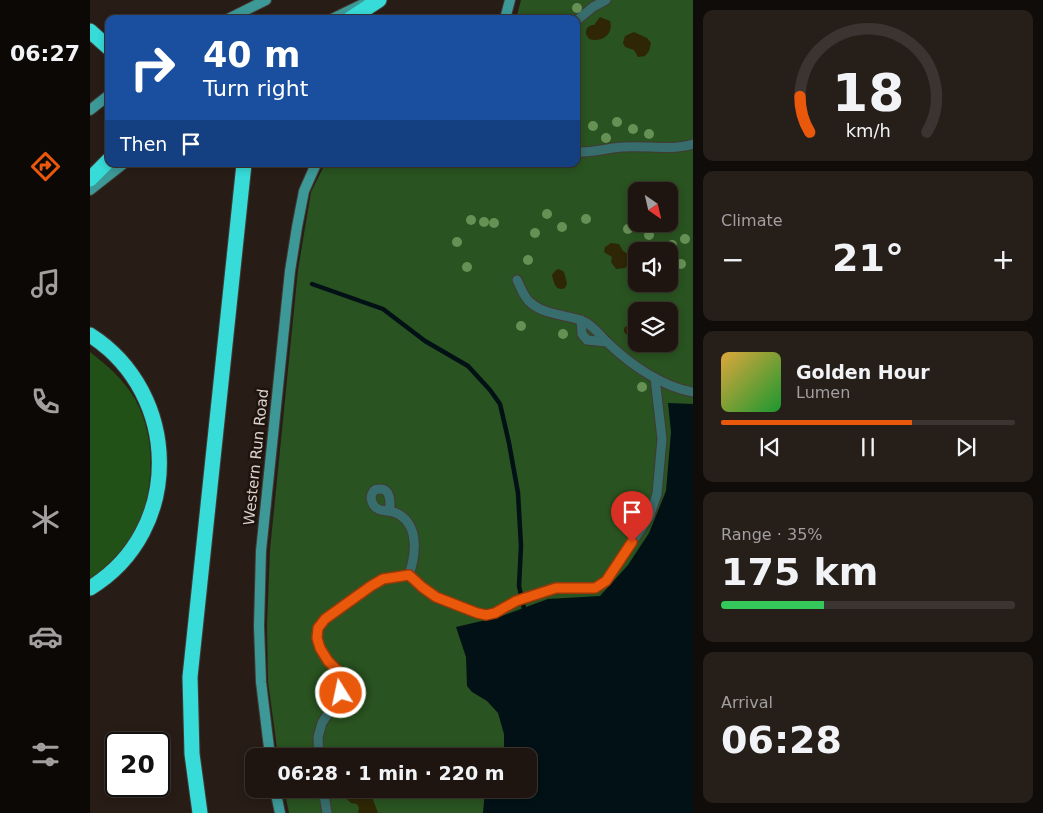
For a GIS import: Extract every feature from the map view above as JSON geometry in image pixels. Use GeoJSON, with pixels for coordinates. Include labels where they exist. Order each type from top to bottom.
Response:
{"type":"FeatureCollection","features":[{"type":"Feature","properties":{"kind":"highway"},"geometry":{"type":"LineString","coordinates":[[356,15],[380,0]]}},
{"type":"Feature","properties":{"kind":"highway"},"geometry":{"type":"LineString","coordinates":[[90,30],[105,44]]}},
{"type":"Feature","properties":{"kind":"highway"},"geometry":{"type":"LineString","coordinates":[[90,179],[105,164]]}},
{"type":"Feature","properties":{"kind":"highway"},"geometry":{"type":"LineString","coordinates":[[200,813],[192,754],[190,677],[244,167]]}},
{"type":"Feature","properties":{"kind":"highway"},"geometry":{"type":"LineString","coordinates":[[90,335],[115,355],[141,387],[154,421],[159,441],[160,463],[155,501],[140,536],[128,554],[113,570],[90,588]]}},
{"type":"Feature","properties":{"kind":"street"},"geometry":{"type":"LineString","coordinates":[[236,15],[266,0]]}},
{"type":"Feature","properties":{"kind":"street"},"geometry":{"type":"LineString","coordinates":[[340,15],[371,0]]}},
{"type":"Feature","properties":{"kind":"street"},"geometry":{"type":"LineString","coordinates":[[505,15],[510,0]]}},
{"type":"Feature","properties":{"kind":"street"},"geometry":{"type":"LineString","coordinates":[[90,110],[105,99]]}},
{"type":"Feature","properties":{"kind":"street"},"geometry":{"type":"LineString","coordinates":[[90,190],[119,167]]}},
{"type":"Feature","properties":{"kind":"street","name":"Western Run Road"},"geometry":{"type":"LineString","coordinates":[[269,748],[261,682],[259,626],[261,551],[296,227],[304,191],[315,167]]}},
{"type":"Feature","properties":{"kind":"street"},"geometry":{"type":"LineString","coordinates":[[277,798],[280,813]]}},
{"type":"Feature","properties":{"kind":"lane"},"geometry":{"type":"LineString","coordinates":[[580,18],[593,7],[606,0]]}},
{"type":"Feature","properties":{"kind":"lane"},"geometry":{"type":"LineString","coordinates":[[580,152],[596,152],[643,145],[685,147],[693,144]]}},
{"type":"Feature","properties":{"kind":"lane"},"geometry":{"type":"LineString","coordinates":[[517,280],[530,303],[540,310],[581,320],[595,329],[624,357],[655,378],[680,390],[693,392]]}},
{"type":"Feature","properties":{"kind":"lane"},"geometry":{"type":"LineString","coordinates":[[409,575],[436,597],[486,615],[495,613],[516,601],[556,588],[595,588],[606,581],[649,517],[657,494],[662,439],[655,378]]}},
{"type":"Feature","properties":{"kind":"lane"},"geometry":{"type":"LineString","coordinates":[[390,510],[400,515],[409,524],[413,533],[414,562],[409,575]]}},
{"type":"Feature","properties":{"kind":"lane"},"geometry":{"type":"LineString","coordinates":[[319,748],[318,738],[322,723],[341,693],[342,681],[337,670],[328,661],[320,648],[317,638],[318,628],[325,619],[383,579],[409,575]]}},
{"type":"Feature","properties":{"kind":"lane"},"geometry":{"type":"LineString","coordinates":[[324,798],[327,813]]}},
{"type":"Feature","properties":{"kind":"green space"},"geometry":{"type":"Polygon","coordinates":[[[521,0],[693,0],[693,813],[289,813],[286,798],[537,798],[537,748],[277,748],[268,681],[267,625],[270,550],[298,270],[311,192],[324,167],[580,167],[580,15],[517,15],[521,0]]]}},
{"type":"Feature","properties":{"kind":"green space"},"geometry":{"type":"Polygon","coordinates":[[[90,352],[115,373],[135,399],[145,424],[151,465],[148,493],[140,526],[118,554],[90,579],[90,352]]]}},
{"type":"Feature","properties":{"kind":"sand"},"geometry":{"type":"Polygon","coordinates":[[[600,17],[610,21],[609,33],[598,40],[589,39],[586,34],[587,28],[594,25],[600,17]]]}},
{"type":"Feature","properties":{"kind":"sand"},"geometry":{"type":"Polygon","coordinates":[[[634,32],[647,38],[651,43],[649,51],[645,56],[638,57],[634,50],[625,47],[623,43],[625,36],[634,32]]]}},
{"type":"Feature","properties":{"kind":"sand"},"geometry":{"type":"Polygon","coordinates":[[[611,243],[619,244],[623,251],[628,254],[628,265],[625,268],[616,269],[611,262],[612,257],[604,252],[605,247],[611,243]]]}},
{"type":"Feature","properties":{"kind":"sand"},"geometry":{"type":"Polygon","coordinates":[[[559,269],[564,272],[567,283],[565,288],[562,289],[556,286],[552,275],[559,269]]]}},
{"type":"Feature","properties":{"kind":"sand"},"geometry":{"type":"Polygon","coordinates":[[[628,325],[628,335],[624,332],[624,328],[628,325]]]}},
{"type":"Feature","properties":{"kind":"sand"},"geometry":{"type":"Polygon","coordinates":[[[372,798],[378,813],[358,813],[359,808],[357,804],[351,803],[347,799],[372,798]]]}},
{"type":"Feature","properties":{"kind":"shaded area"},"geometry":{"type":"Polygon","coordinates":[[[668,403],[693,404],[693,813],[483,813],[484,798],[537,798],[537,748],[504,748],[504,734],[498,713],[487,701],[472,692],[467,686],[466,657],[456,627],[499,617],[548,599],[600,596],[628,565],[649,533],[666,491],[671,432],[668,403]]]}},
{"type":"Feature","properties":{"kind":"waterway"},"geometry":{"type":"LineString","coordinates":[[312,284],[383,309],[425,341],[468,366],[500,404],[518,493],[521,546],[519,586],[525,613]]}},
{"type":"Feature","properties":{"kind":"route"},"geometry":{"type":"LineString","coordinates":[[341,693],[342,681],[337,670],[328,661],[320,648],[317,638],[318,628],[325,619],[383,579],[409,575],[436,597],[486,615],[495,613],[516,601],[556,588],[595,588],[606,581],[632,542]]}}]}
